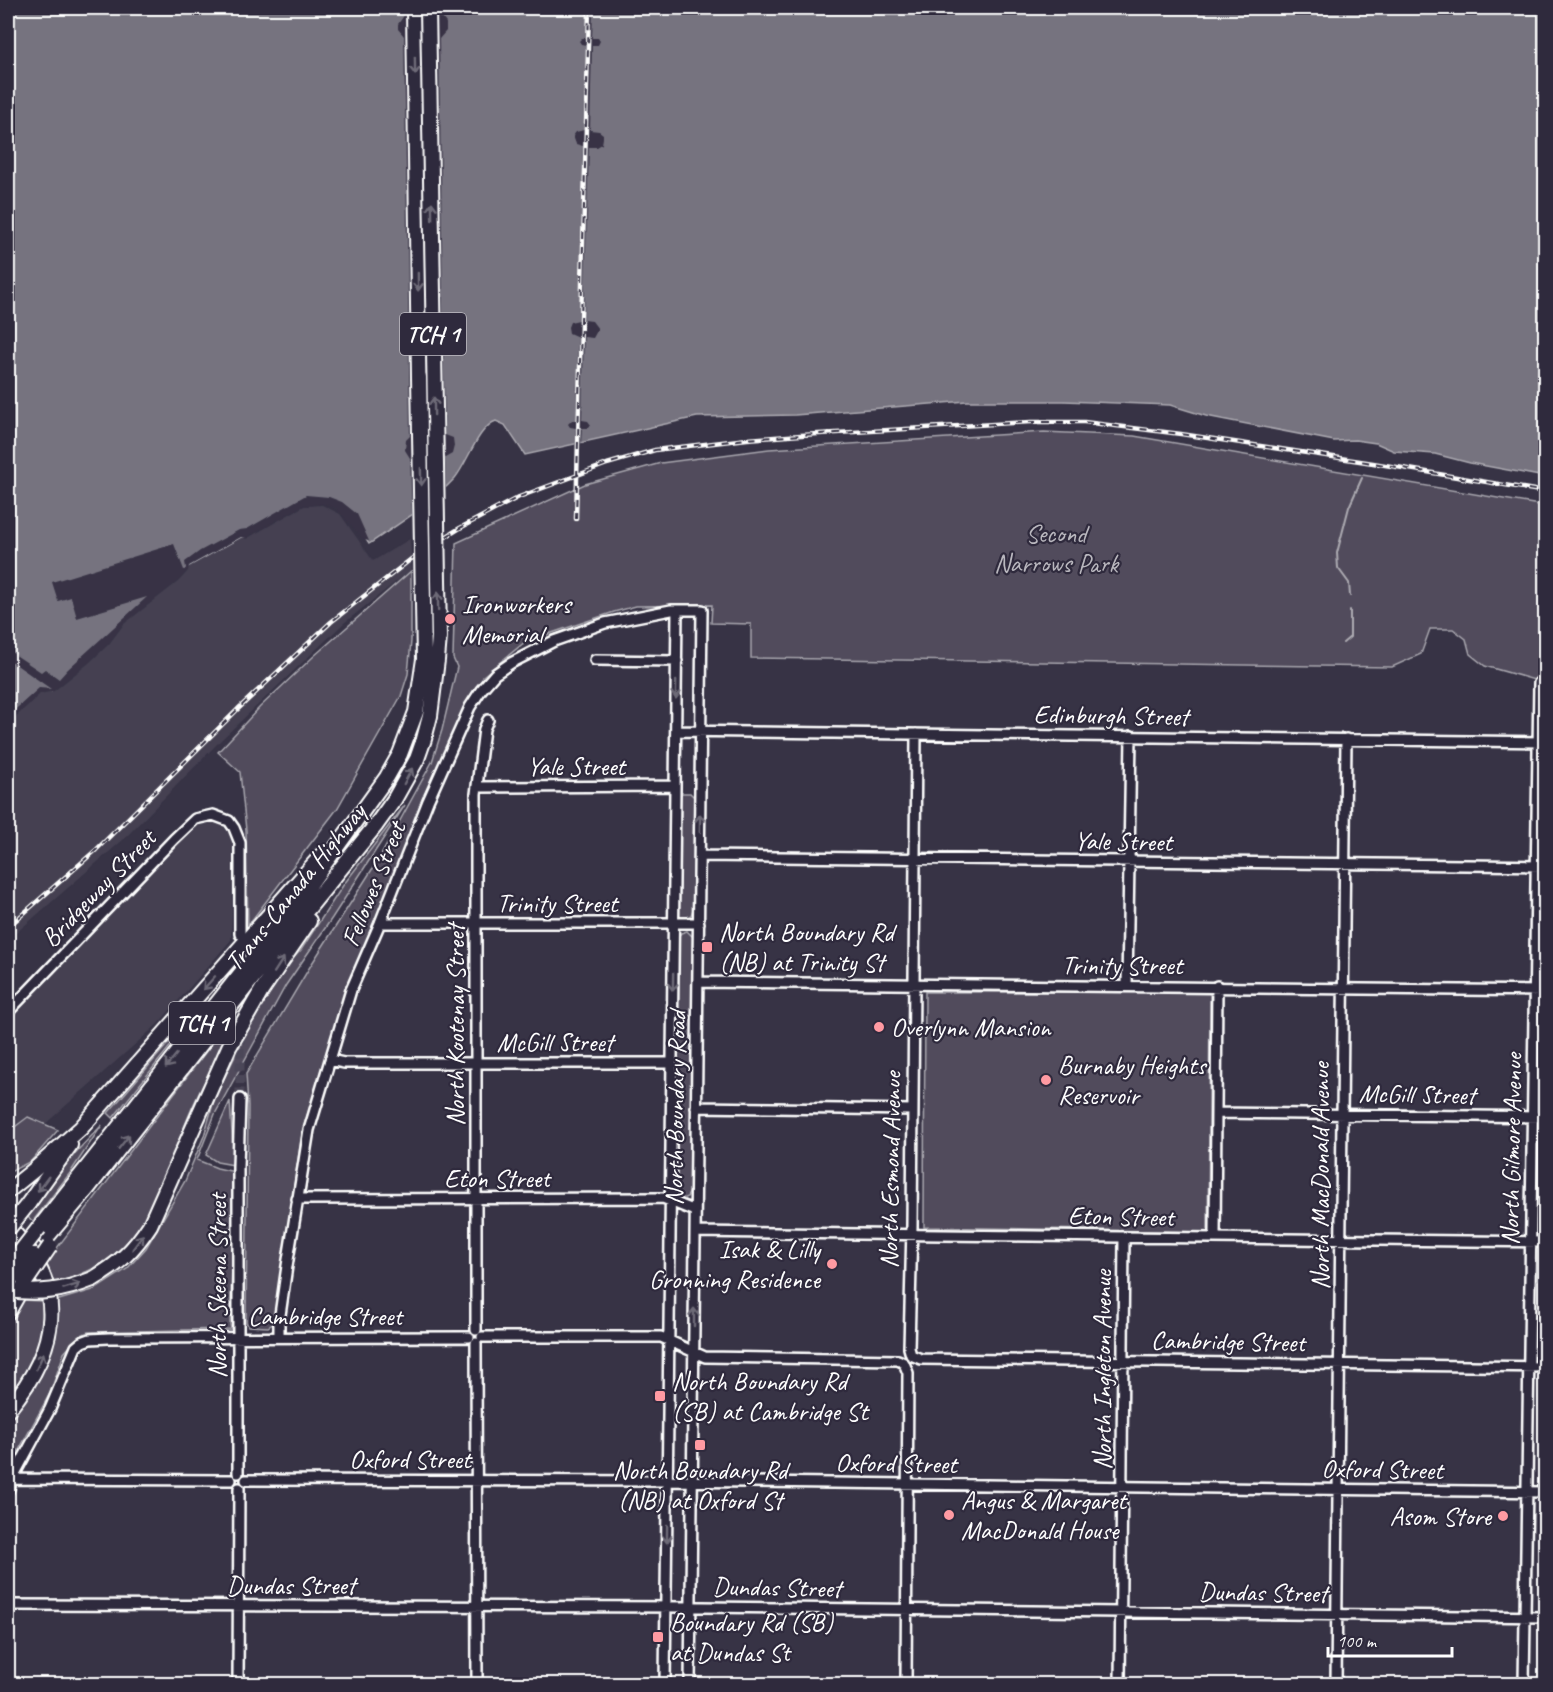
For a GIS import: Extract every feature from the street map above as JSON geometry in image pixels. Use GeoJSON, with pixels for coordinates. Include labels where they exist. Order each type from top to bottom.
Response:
{"type":"FeatureCollection","features":[{"type":"Feature","properties":{"kind":"highway","name":"TCH 1"},"geometry":{"type":"LineString","coordinates":[[414,8],[430,659]]}},
{"type":"Feature","properties":{"kind":"highway","name":"TCH 1"},"geometry":{"type":"LineString","coordinates":[[428,8],[438,627],[430,659]]}},
{"type":"Feature","properties":{"kind":"highway","name":"Trans-Canada Highway"},"geometry":{"type":"LineString","coordinates":[[45,1237],[295,905],[387,777],[400,754],[416,712],[430,659]]}},
{"type":"Feature","properties":{"kind":"highway","name":"Trans-Canada Highway"},"geometry":{"type":"LineString","coordinates":[[8,1291],[15,1273],[88,1188],[208,1032],[376,825],[407,779],[420,749],[430,716],[430,659]]}},
{"type":"Feature","properties":{"kind":"highway"},"geometry":{"type":"LineString","coordinates":[[8,1191],[81,1128],[360,814]]}},
{"type":"Feature","properties":{"kind":"highway"},"geometry":{"type":"LineString","coordinates":[[8,1291],[53,1291],[71,1288],[93,1279],[122,1261],[146,1232],[208,1090],[242,1023],[299,935],[376,825]]}},
{"type":"Feature","properties":{"kind":"highway"},"geometry":{"type":"LineString","coordinates":[[8,1410],[38,1368],[48,1340],[50,1323],[48,1295],[41,1270],[31,1253],[8,1228],[48,1178],[81,1128]]}},
{"type":"Feature","properties":{"kind":"highway"},"geometry":{"type":"LineString","coordinates":[[8,1312],[15,1273]]}},
{"type":"Feature","properties":{"kind":"street","name":"Fellowes Street"},"geometry":{"type":"LineString","coordinates":[[279,1337],[282,1300],[309,1130],[351,990],[428,801],[470,707],[488,682],[511,663],[554,641],[605,623],[677,610],[702,610]]}},
{"type":"Feature","properties":{"kind":"street","name":"North Boundary Road"},"geometry":{"type":"LineString","coordinates":[[665,1684],[677,610]]}},
{"type":"Feature","properties":{"kind":"street","name":"North Boundary Road"},"geometry":{"type":"LineString","coordinates":[[690,1684],[702,610]]}},
{"type":"Feature","properties":{"kind":"street"},"geometry":{"type":"LineString","coordinates":[[595,660],[676,661]]}},
{"type":"Feature","properties":{"kind":"street","name":"North Gilmore Avenue"},"geometry":{"type":"LineString","coordinates":[[1524,1684],[1535,991],[1541,866],[1542,742],[1539,683]]}},
{"type":"Feature","properties":{"kind":"street","name":"North Kootenay Street"},"geometry":{"type":"LineString","coordinates":[[477,1684],[477,788],[484,729],[488,720]]}},
{"type":"Feature","properties":{"kind":"street","name":"Edinburgh Street"},"geometry":{"type":"LineString","coordinates":[[676,731],[1542,742]]}},
{"type":"Feature","properties":{"kind":"street","name":"North Esmond Avenue"},"geometry":{"type":"LineString","coordinates":[[911,1354],[909,1348],[916,734]]}},
{"type":"Feature","properties":{"kind":"street"},"geometry":{"type":"LineString","coordinates":[[1127,986],[1131,736]]}},
{"type":"Feature","properties":{"kind":"street","name":"North MacDonald Avenue"},"geometry":{"type":"LineString","coordinates":[[1336,1684],[1346,739]]}},
{"type":"Feature","properties":{"kind":"street","name":"Yale Street"},"geometry":{"type":"LineString","coordinates":[[477,788],[675,786]]}},
{"type":"Feature","properties":{"kind":"street","name":"Bridgeway Street"},"geometry":{"type":"LineString","coordinates":[[8,1012],[195,819],[213,815],[229,821],[240,843],[240,934]]}},
{"type":"Feature","properties":{"kind":"street","name":"Yale Street"},"geometry":{"type":"LineString","coordinates":[[700,856],[1541,866]]}},
{"type":"Feature","properties":{"kind":"street","name":"Trinity Street"},"geometry":{"type":"LineString","coordinates":[[380,923],[699,923]]}},
{"type":"Feature","properties":{"kind":"street","name":"Trinity Street"},"geometry":{"type":"LineString","coordinates":[[698,981],[1545,991]]}},
{"type":"Feature","properties":{"kind":"street"},"geometry":{"type":"LineString","coordinates":[[1215,1238],[1217,987]]}},
{"type":"Feature","properties":{"kind":"street","name":"McGill Street"},"geometry":{"type":"LineString","coordinates":[[330,1060],[335,1063],[672,1063]]}},
{"type":"Feature","properties":{"kind":"street","name":"North Skeena Street"},"geometry":{"type":"LineString","coordinates":[[238,1473],[240,1099]]}},
{"type":"Feature","properties":{"kind":"street"},"geometry":{"type":"LineString","coordinates":[[696,1107],[912,1110]]}},
{"type":"Feature","properties":{"kind":"street","name":"McGill Street"},"geometry":{"type":"LineString","coordinates":[[1216,1113],[1545,1116]]}},
{"type":"Feature","properties":{"kind":"street","name":"Eton Street"},"geometry":{"type":"LineString","coordinates":[[297,1199],[663,1198],[695,1211]]}},
{"type":"Feature","properties":{"kind":"street","name":"Eton Street"},"geometry":{"type":"LineString","coordinates":[[695,1232],[1545,1242]]}},
{"type":"Feature","properties":{"kind":"street","name":"North Ingleton Avenue"},"geometry":{"type":"LineString","coordinates":[[1120,1684],[1124,1237]]}},
{"type":"Feature","properties":{"kind":"street","name":"Cambridge Street"},"geometry":{"type":"LineString","coordinates":[[12,1479],[50,1409],[76,1347],[82,1342],[95,1338],[661,1337],[705,1357],[898,1360],[904,1363],[908,1373],[909,1485]]}},
{"type":"Feature","properties":{"kind":"street","name":"Cambridge Street"},"geometry":{"type":"LineString","coordinates":[[911,1354],[921,1359],[1545,1367]]}},
{"type":"Feature","properties":{"kind":"street"},"geometry":{"type":"LineString","coordinates":[[238,1473],[244,1475],[246,1480],[239,1488],[233,1486],[231,1480],[233,1475],[238,1473]]}},
{"type":"Feature","properties":{"kind":"street"},"geometry":{"type":"LineString","coordinates":[[8,1491],[12,1479],[231,1480]]}},
{"type":"Feature","properties":{"kind":"street","name":"Oxford Street"},"geometry":{"type":"LineString","coordinates":[[246,1480],[668,1481],[1545,1492]]}},
{"type":"Feature","properties":{"kind":"street"},"geometry":{"type":"LineString","coordinates":[[906,1684],[909,1485]]}},
{"type":"Feature","properties":{"kind":"street"},"geometry":{"type":"LineString","coordinates":[[238,1684],[239,1488]]}},
{"type":"Feature","properties":{"kind":"street","name":"Dundas Street"},"geometry":{"type":"LineString","coordinates":[[8,1605],[691,1607],[1545,1617]]}},
{"type":"Feature","properties":{"kind":"shaded area"},"geometry":{"type":"Polygon","coordinates":[[[8,8],[1545,8],[1545,477],[1435,454],[1394,451],[1376,443],[1355,440],[1334,441],[1206,416],[1170,405],[1064,401],[967,401],[795,415],[697,417],[525,455],[505,425],[496,421],[484,430],[455,478],[446,487],[414,513],[369,544],[347,516],[338,508],[327,503],[315,502],[290,509],[245,537],[241,537],[189,566],[124,622],[51,691],[41,691],[8,722],[8,8]]]}},
{"type":"Feature","properties":{"kind":"shaded area"},"geometry":{"type":"Polygon","coordinates":[[[322,505],[340,514],[373,561],[410,539],[412,569],[344,623],[221,740],[124,839],[8,940],[8,722],[39,692],[189,566],[242,537],[246,539],[304,506],[322,505]]]}},
{"type":"Feature","properties":{"kind":"shaded area"},"geometry":{"type":"Polygon","coordinates":[[[216,822],[228,830],[235,846],[231,940],[158,1024],[8,1157],[8,1022],[60,964],[193,827],[216,822]]]}},
{"type":"Feature","properties":{"kind":"shaded area"},"geometry":{"type":"Polygon","coordinates":[[[1545,1625],[1545,1684],[1537,1684],[1538,1626],[1545,1625]]]}},
{"type":"Feature","properties":{"kind":"green space","name":"Second Narrows Park"},"geometry":{"type":"Polygon","coordinates":[[[1044,432],[1134,436],[1545,506],[1545,683],[1485,666],[1470,654],[1466,639],[1453,629],[1430,629],[1421,654],[1392,667],[751,658],[751,624],[711,623],[712,605],[636,606],[525,642],[483,676],[469,698],[340,1010],[302,1132],[274,1323],[268,1327],[248,1326],[246,1322],[248,1106],[246,1074],[311,965],[380,857],[432,762],[457,667],[453,658],[456,543],[585,484],[661,463],[769,449],[1044,432]]]}},
{"type":"Feature","properties":{"kind":"green space"},"geometry":{"type":"Polygon","coordinates":[[[411,571],[411,641],[408,674],[401,696],[337,809],[248,925],[246,830],[240,772],[218,752],[260,707],[314,656],[411,571]]]}},
{"type":"Feature","properties":{"kind":"green space"},"geometry":{"type":"Polygon","coordinates":[[[682,793],[690,793],[694,797],[693,909],[691,915],[684,919],[678,915],[679,797],[682,793]]]}},
{"type":"Feature","properties":{"kind":"green space"},"geometry":{"type":"Polygon","coordinates":[[[405,805],[286,985],[215,1114],[197,1160],[235,1172],[231,1329],[88,1332],[79,1336],[64,1353],[50,1393],[8,1470],[8,1418],[16,1408],[56,1303],[59,1300],[96,1289],[127,1269],[146,1248],[185,1181],[204,1136],[215,1097],[271,989],[286,966],[301,950],[344,884],[405,805]]]}},
{"type":"Feature","properties":{"kind":"green space"},"geometry":{"type":"Polygon","coordinates":[[[687,931],[693,937],[690,1191],[687,1197],[682,1199],[675,1195],[678,937],[687,931]]]}},
{"type":"Feature","properties":{"kind":"green space"},"geometry":{"type":"Polygon","coordinates":[[[255,987],[258,988],[199,1092],[158,1192],[130,1239],[110,1258],[84,1273],[52,1283],[44,1265],[255,987]]]}},
{"type":"Feature","properties":{"kind":"green space"},"geometry":{"type":"Polygon","coordinates":[[[925,992],[1210,992],[1208,1232],[924,1227],[925,992]]]}},
{"type":"Feature","properties":{"kind":"green space"},"geometry":{"type":"Polygon","coordinates":[[[191,1017],[192,1019],[113,1118],[108,1113],[191,1017]]]}},
{"type":"Feature","properties":{"kind":"green space"},"geometry":{"type":"Polygon","coordinates":[[[230,1101],[234,1165],[217,1162],[206,1155],[230,1101]]]}},
{"type":"Feature","properties":{"kind":"green space"},"geometry":{"type":"Polygon","coordinates":[[[28,1117],[58,1130],[31,1161],[8,1173],[8,1132],[28,1117]]]}},
{"type":"Feature","properties":{"kind":"green space"},"geometry":{"type":"Polygon","coordinates":[[[102,1125],[70,1173],[33,1221],[25,1215],[78,1150],[102,1125]]]}},
{"type":"Feature","properties":{"kind":"green space"},"geometry":{"type":"Polygon","coordinates":[[[20,1300],[44,1301],[44,1330],[27,1375],[8,1400],[8,1330],[20,1300]]]}},
{"type":"Feature","properties":{"kind":"pier"},"geometry":{"type":"Polygon","coordinates":[[[403,8],[439,8],[439,17],[446,23],[446,31],[439,39],[445,435],[453,438],[454,446],[452,454],[445,458],[446,489],[412,518],[410,458],[405,450],[406,440],[410,436],[404,36],[398,29],[398,24],[403,17],[403,8]]]}},
{"type":"Feature","properties":{"kind":"pier"},"geometry":{"type":"Polygon","coordinates":[[[587,8],[593,8],[592,38],[598,38],[600,41],[598,45],[592,45],[590,130],[599,131],[603,134],[603,138],[602,144],[589,147],[584,320],[592,321],[598,329],[593,338],[584,337],[582,420],[588,421],[591,425],[589,428],[582,428],[581,446],[575,448],[576,428],[568,424],[576,420],[578,337],[569,333],[568,327],[570,322],[579,320],[583,146],[576,144],[573,136],[576,132],[584,130],[586,45],[579,41],[586,38],[587,8]]]}},
{"type":"Feature","properties":{"kind":"pier"},"geometry":{"type":"Polygon","coordinates":[[[306,495],[329,497],[342,502],[357,514],[369,541],[364,540],[336,509],[324,504],[303,506],[246,538],[241,537],[189,566],[188,571],[179,581],[124,624],[109,644],[89,663],[54,691],[40,694],[8,724],[8,716],[39,688],[51,689],[8,659],[8,650],[41,672],[45,669],[59,679],[147,597],[77,618],[71,597],[58,601],[52,582],[174,544],[184,570],[185,562],[200,551],[239,530],[247,529],[306,495]]]}},
{"type":"Feature","properties":{"kind":"waterway"},"geometry":{"type":"LineString","coordinates":[[1350,596],[1349,583],[1338,568],[1337,553],[1349,507],[1362,478]]}},
{"type":"Feature","properties":{"kind":"waterway"},"geometry":{"type":"LineString","coordinates":[[1343,643],[1350,637],[1350,610]]}},
{"type":"Feature","properties":{"kind":"tunnel"},"geometry":{"type":"LineString","coordinates":[[240,994],[240,1099]]}},
{"type":"Feature","properties":{"kind":"railway"},"geometry":{"type":"LineString","coordinates":[[576,519],[589,8]]}},
{"type":"Feature","properties":{"kind":"railway"},"geometry":{"type":"LineString","coordinates":[[8,927],[96,850],[238,709],[331,622],[415,556],[460,528],[519,497],[607,464],[655,450],[801,435],[1031,422],[1084,422],[1373,463],[1546,492]]}},
{"type":"Feature","properties":{"kind":"place","name":"Ironworkers Memorial"},"geometry":{"type":"Point","coordinates":[450,619]}},
{"type":"Feature","properties":{"kind":"place","name":"North Boundary Rd (NB) at Trinity St"},"geometry":{"type":"Point","coordinates":[707,947]}},
{"type":"Feature","properties":{"kind":"place","name":"Overlynn Mansion"},"geometry":{"type":"Point","coordinates":[879,1027]}},
{"type":"Feature","properties":{"kind":"place","name":"Burnaby Heights Reservoir"},"geometry":{"type":"Point","coordinates":[1046,1080]}},
{"type":"Feature","properties":{"kind":"place","name":"Isak & Lilly Gronning Residence"},"geometry":{"type":"Point","coordinates":[832,1264]}},
{"type":"Feature","properties":{"kind":"place","name":"North Boundary Rd (SB) at Cambridge St"},"geometry":{"type":"Point","coordinates":[660,1396]}},
{"type":"Feature","properties":{"kind":"place","name":"North Boundary Rd (NB) at Oxford St"},"geometry":{"type":"Point","coordinates":[700,1445]}},
{"type":"Feature","properties":{"kind":"place","name":"Angus & Margaret MacDonald House"},"geometry":{"type":"Point","coordinates":[949,1515]}},
{"type":"Feature","properties":{"kind":"place","name":"Asom Store"},"geometry":{"type":"Point","coordinates":[1503,1516]}},
{"type":"Feature","properties":{"kind":"place","name":"Boundary Rd (SB) at Dundas St"},"geometry":{"type":"Point","coordinates":[658,1637]}}]}
